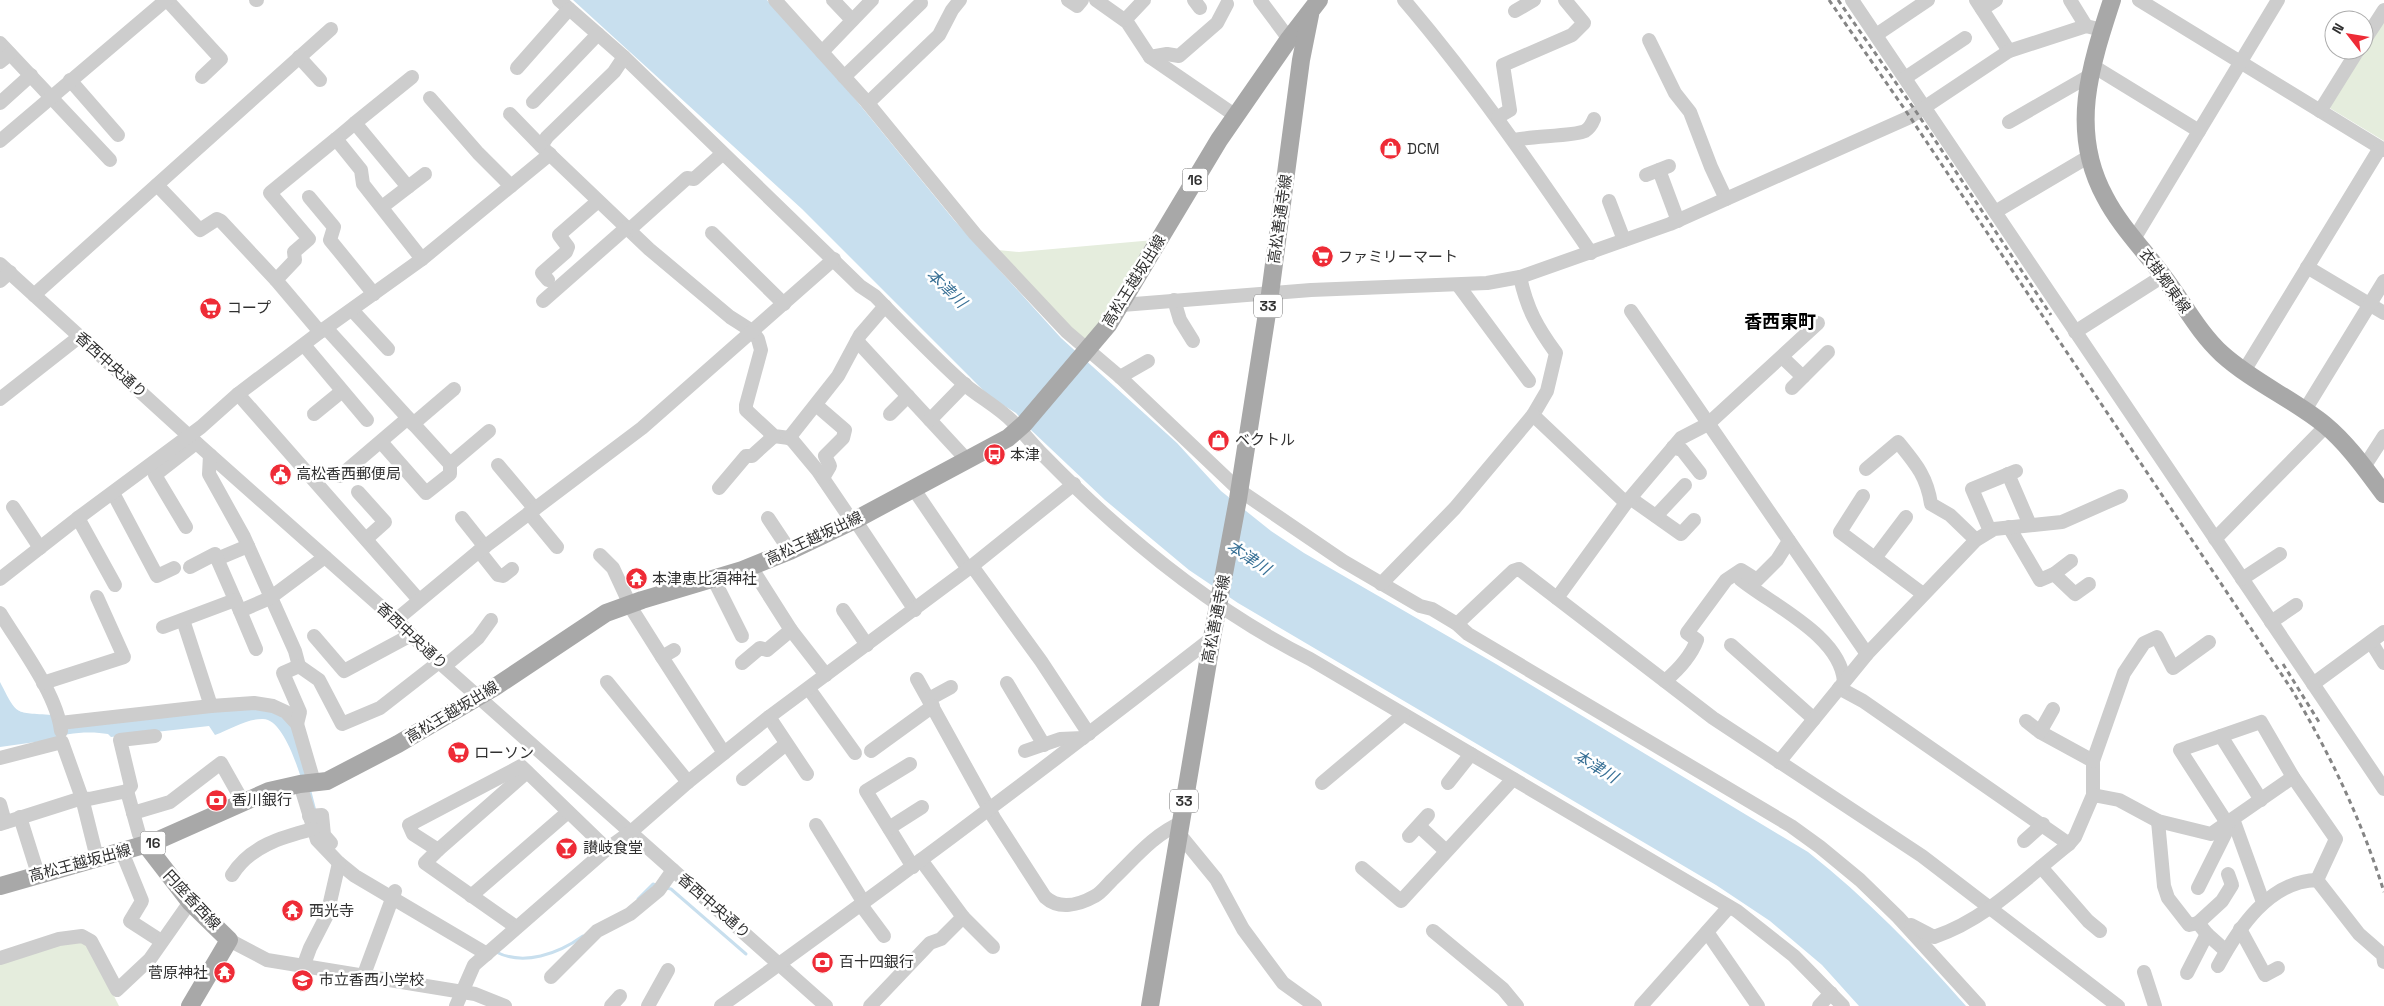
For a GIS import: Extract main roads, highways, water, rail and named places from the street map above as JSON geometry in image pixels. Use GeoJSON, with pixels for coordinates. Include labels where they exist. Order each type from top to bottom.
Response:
{"type":"FeatureCollection","features":[{"type":"Feature","properties":{"kind":"main road","name":"衣掛郷東線"},"geometry":{"type":"LineString","coordinates":[[2112,0],[2094,28],[2091,71],[2084,120],[2088,157],[2105,197],[2134,239],[2164,276],[2203,334],[2223,354],[2244,370],[2326,426],[2382,488]]}},
{"type":"Feature","properties":{"kind":"main road","name":"高松善通寺線"},"geometry":{"type":"LineString","coordinates":[[1150,1006],[1212,638],[1220,602],[1270,294],[1295,112],[1297,50],[1317,3]]}},
{"type":"Feature","properties":{"kind":"main road","name":"高松王越坂出線"},"geometry":{"type":"LineString","coordinates":[[0,886],[146,845],[269,792],[307,783],[327,781],[354,768],[495,687],[606,613],[751,567],[790,551],[854,520],[1008,438],[1087,352],[1122,305],[1211,154],[1236,116],[1297,50]]}},
{"type":"Feature","properties":{"kind":"main road","name":"円座香西線"},"geometry":{"type":"LineString","coordinates":[[146,845],[190,902],[229,940],[190,1006]]}},
{"type":"Feature","properties":{"kind":"water","name":"本津川"},"geometry":{"type":"Polygon","coordinates":[[[573,0],[767,0],[833,72],[954,220],[1061,338],[1177,443],[1221,491],[1271,531],[1304,553],[1496,664],[1808,852],[1890,925],[1966,1006],[1859,1006],[1822,965],[1770,921],[1716,885],[1238,603],[1189,570],[1105,500],[1031,430],[1016,413],[990,397],[802,209],[573,0]]]}},
{"type":"Feature","properties":{"kind":"water"},"geometry":{"type":"Polygon","coordinates":[[[0,682],[10,702],[18,711],[30,714],[52,715],[56,727],[249,708],[270,709],[294,725],[316,809],[310,810],[294,757],[287,742],[271,722],[256,719],[215,735],[209,726],[111,737],[108,734],[87,732],[63,735],[50,740],[0,747],[0,682]]]}},
{"type":"Feature","properties":{"kind":"waterway"},"geometry":{"type":"LineString","coordinates":[[638,899],[653,884],[658,886]]}},
{"type":"Feature","properties":{"kind":"waterway"},"geometry":{"type":"LineString","coordinates":[[666,888],[671,889],[746,954]]}},
{"type":"Feature","properties":{"kind":"waterway"},"geometry":{"type":"LineString","coordinates":[[496,952],[518,958],[541,956],[563,948],[583,936]]}},
{"type":"Feature","properties":{"kind":"railway"},"geometry":{"type":"LineString","coordinates":[[1829,0],[1910,117],[2292,690],[2344,788],[2366,839],[2384,892]]}},
{"type":"Feature","properties":{"kind":"railway"},"geometry":{"type":"LineString","coordinates":[[1838,0],[1917,113],[2051,315]]}},
{"type":"Feature","properties":{"kind":"railway"},"geometry":{"type":"LineString","coordinates":[[2283,664],[2319,722]]}},
{"type":"Feature","properties":{"kind":"place","name":"DCM"},"geometry":{"type":"Point","coordinates":[1391,149]}},
{"type":"Feature","properties":{"kind":"place","name":"ファミリーマート"},"geometry":{"type":"Point","coordinates":[1322,257]}},
{"type":"Feature","properties":{"kind":"place","name":"コープ"},"geometry":{"type":"Point","coordinates":[211,308]}},
{"type":"Feature","properties":{"kind":"place","name":"ベクトル"},"geometry":{"type":"Point","coordinates":[1219,440]}},
{"type":"Feature","properties":{"kind":"place","name":"本津"},"geometry":{"type":"Point","coordinates":[994,455]}},
{"type":"Feature","properties":{"kind":"place","name":"高松香西郵便局"},"geometry":{"type":"Point","coordinates":[280,474]}},
{"type":"Feature","properties":{"kind":"place","name":"本津恵比須神社"},"geometry":{"type":"Point","coordinates":[636,579]}},
{"type":"Feature","properties":{"kind":"place","name":"ローソン"},"geometry":{"type":"Point","coordinates":[458,753]}},
{"type":"Feature","properties":{"kind":"place","name":"香川銀行"},"geometry":{"type":"Point","coordinates":[216,800]}},
{"type":"Feature","properties":{"kind":"place","name":"讃岐食堂"},"geometry":{"type":"Point","coordinates":[567,848]}},
{"type":"Feature","properties":{"kind":"place","name":"西光寺"},"geometry":{"type":"Point","coordinates":[293,911]}},
{"type":"Feature","properties":{"kind":"place","name":"百十四銀行"},"geometry":{"type":"Point","coordinates":[823,962]}},
{"type":"Feature","properties":{"kind":"place","name":"菅原神社"},"geometry":{"type":"Point","coordinates":[224,973]}},
{"type":"Feature","properties":{"kind":"place","name":"市立香西小学校"},"geometry":{"type":"Point","coordinates":[303,980]}},
{"type":"Feature","properties":{"kind":"district","name":"香西東町"},"geometry":{"type":"Point","coordinates":[1780,322]}}]}
